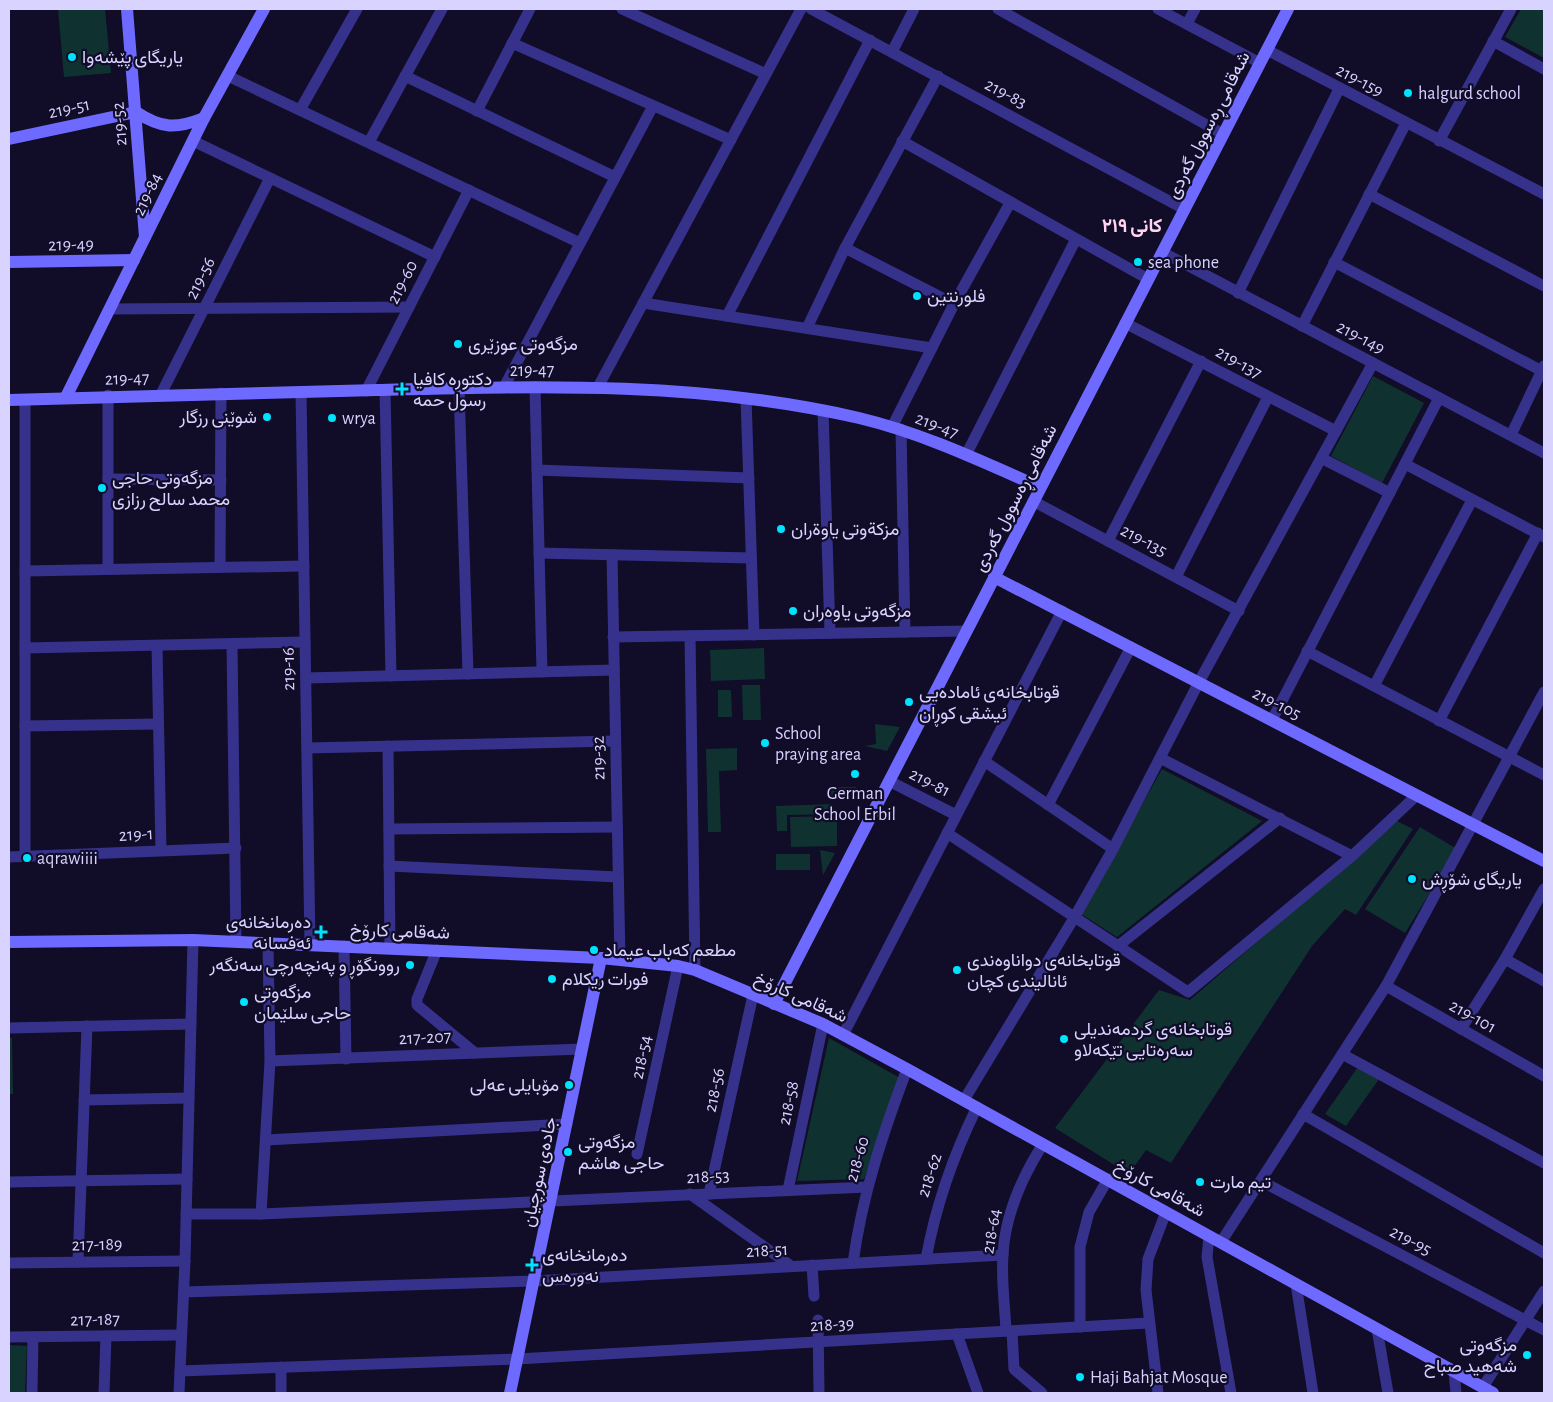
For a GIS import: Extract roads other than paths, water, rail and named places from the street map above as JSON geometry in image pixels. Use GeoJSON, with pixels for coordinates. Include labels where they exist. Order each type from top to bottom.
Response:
{"type":"FeatureCollection","features":[{"type":"Feature","properties":{"kind":"street","name":"219-52"},"geometry":{"type":"LineString","coordinates":[[127,9],[145,237]]}},
{"type":"Feature","properties":{"kind":"street","name":"219-84"},"geometry":{"type":"LineString","coordinates":[[66,397],[204,118],[264,9]]}},
{"type":"Feature","properties":{"kind":"street"},"geometry":{"type":"LineString","coordinates":[[300,110],[357,9]]}},
{"type":"Feature","properties":{"kind":"street"},"geometry":{"type":"LineString","coordinates":[[369,142],[442,9]]}},
{"type":"Feature","properties":{"kind":"street"},"geometry":{"type":"LineString","coordinates":[[477,111],[530,9]]}},
{"type":"Feature","properties":{"kind":"street"},"geometry":{"type":"LineString","coordinates":[[622,9],[766,74]]}},
{"type":"Feature","properties":{"kind":"street"},"geometry":{"type":"LineString","coordinates":[[598,387],[801,9]]}},
{"type":"Feature","properties":{"kind":"street","name":"219-83"},"geometry":{"type":"LineString","coordinates":[[810,9],[824,12],[870,40],[1184,209]]}},
{"type":"Feature","properties":{"kind":"street"},"geometry":{"type":"LineString","coordinates":[[892,52],[914,9]]}},
{"type":"Feature","properties":{"kind":"street"},"geometry":{"type":"LineString","coordinates":[[998,9],[1223,134]]}},
{"type":"Feature","properties":{"kind":"street"},"geometry":{"type":"LineString","coordinates":[[1158,9],[1260,63]]}},
{"type":"Feature","properties":{"kind":"street"},"geometry":{"type":"LineString","coordinates":[[1187,24],[1195,9]]}},
{"type":"Feature","properties":{"kind":"street","name":"شەقامی ڕەسوول گەردی"},"geometry":{"type":"LineString","coordinates":[[774,1004],[1288,9]]}},
{"type":"Feature","properties":{"kind":"street"},"geometry":{"type":"LineString","coordinates":[[1439,141],[1511,9]]}},
{"type":"Feature","properties":{"kind":"street"},"geometry":{"type":"LineString","coordinates":[[727,316],[870,40]]}},
{"type":"Feature","properties":{"kind":"street"},"geometry":{"type":"LineString","coordinates":[[1493,41],[1544,69]]}},
{"type":"Feature","properties":{"kind":"street"},"geometry":{"type":"LineString","coordinates":[[512,44],[731,140]]}},
{"type":"Feature","properties":{"kind":"street","name":"219-159"},"geometry":{"type":"LineString","coordinates":[[1266,50],[1544,194]]}},
{"type":"Feature","properties":{"kind":"street"},"geometry":{"type":"LineString","coordinates":[[228,76],[580,243]]}},
{"type":"Feature","properties":{"kind":"street"},"geometry":{"type":"LineString","coordinates":[[405,76],[615,177]]}},
{"type":"Feature","properties":{"kind":"street"},"geometry":{"type":"LineString","coordinates":[[807,328],[845,248],[938,76]]}},
{"type":"Feature","properties":{"kind":"street"},"geometry":{"type":"LineString","coordinates":[[1238,293],[1339,89]]}},
{"type":"Feature","properties":{"kind":"street"},"geometry":{"type":"LineString","coordinates":[[504,387],[653,106]]}},
{"type":"Feature","properties":{"kind":"street"},"geometry":{"type":"LineString","coordinates":[[136,112],[148,120],[175,126],[204,118]]}},
{"type":"Feature","properties":{"kind":"street","name":"219-51"},"geometry":{"type":"LineString","coordinates":[[9,139],[136,112]]}},
{"type":"Feature","properties":{"kind":"street"},"geometry":{"type":"LineString","coordinates":[[1302,326],[1406,123]]}},
{"type":"Feature","properties":{"kind":"street"},"geometry":{"type":"LineString","coordinates":[[193,141],[435,257]]}},
{"type":"Feature","properties":{"kind":"street"},"geometry":{"type":"LineString","coordinates":[[902,141],[1148,279]]}},
{"type":"Feature","properties":{"kind":"street","name":"219-56"},"geometry":{"type":"LineString","coordinates":[[161,394],[270,178]]}},
{"type":"Feature","properties":{"kind":"street","name":"219-60"},"geometry":{"type":"LineString","coordinates":[[366,391],[469,190]]}},
{"type":"Feature","properties":{"kind":"street"},"geometry":{"type":"LineString","coordinates":[[1369,194],[1544,286]]}},
{"type":"Feature","properties":{"kind":"street"},"geometry":{"type":"LineString","coordinates":[[905,632],[896,428],[954,304],[1010,203]]}},
{"type":"Feature","properties":{"kind":"street"},"geometry":{"type":"LineString","coordinates":[[966,454],[1076,239]]}},
{"type":"Feature","properties":{"kind":"street"},"geometry":{"type":"LineString","coordinates":[[845,248],[954,304]]}},
{"type":"Feature","properties":{"kind":"street","name":"219-149"},"geometry":{"type":"LineString","coordinates":[[1162,252],[1544,452]]}},
{"type":"Feature","properties":{"kind":"street","name":"219-49"},"geometry":{"type":"LineString","coordinates":[[9,262],[134,260]]}},
{"type":"Feature","properties":{"kind":"street"},"geometry":{"type":"LineString","coordinates":[[1334,262],[1543,368],[1511,435]]}},
{"type":"Feature","properties":{"kind":"street"},"geometry":{"type":"LineString","coordinates":[[643,303],[932,348]]}},
{"type":"Feature","properties":{"kind":"street"},"geometry":{"type":"LineString","coordinates":[[110,309],[409,307]]}},
{"type":"Feature","properties":{"kind":"street","name":"219-137"},"geometry":{"type":"LineString","coordinates":[[1125,323],[1336,432]]}},
{"type":"Feature","properties":{"kind":"street"},"geometry":{"type":"LineString","coordinates":[[1108,541],[1201,361]]}},
{"type":"Feature","properties":{"kind":"street"},"geometry":{"type":"LineString","coordinates":[[964,1100],[1074,918],[1199,682],[1323,458],[1373,363]]}},
{"type":"Feature","properties":{"kind":"street","name":"219-47"},"geometry":{"type":"LineString","coordinates":[[9,400],[108,395],[504,387],[598,387],[677,391],[746,398],[823,410],[896,428],[966,454],[1040,487]]}},
{"type":"Feature","properties":{"kind":"street"},"geometry":{"type":"LineString","coordinates":[[536,387],[542,672]]}},
{"type":"Feature","properties":{"kind":"street"},"geometry":{"type":"LineString","coordinates":[[459,388],[468,674]]}},
{"type":"Feature","properties":{"kind":"street"},"geometry":{"type":"LineString","coordinates":[[385,390],[390,676]]}},
{"type":"Feature","properties":{"kind":"street","name":"219-16"},"geometry":{"type":"LineString","coordinates":[[301,392],[310,945]]}},
{"type":"Feature","properties":{"kind":"street"},"geometry":{"type":"LineString","coordinates":[[220,393],[220,567]]}},
{"type":"Feature","properties":{"kind":"street"},"geometry":{"type":"LineString","coordinates":[[108,395],[108,569]]}},
{"type":"Feature","properties":{"kind":"street"},"geometry":{"type":"LineString","coordinates":[[1176,576],[1268,397]]}},
{"type":"Feature","properties":{"kind":"street"},"geometry":{"type":"LineString","coordinates":[[746,398],[754,635]]}},
{"type":"Feature","properties":{"kind":"street"},"geometry":{"type":"LineString","coordinates":[[1272,720],[1439,398]]}},
{"type":"Feature","properties":{"kind":"street"},"geometry":{"type":"LineString","coordinates":[[25,400],[26,856]]}},
{"type":"Feature","properties":{"kind":"street"},"geometry":{"type":"LineString","coordinates":[[823,410],[830,633]]}},
{"type":"Feature","properties":{"kind":"street"},"geometry":{"type":"LineString","coordinates":[[1323,458],[1390,493]]}},
{"type":"Feature","properties":{"kind":"street"},"geometry":{"type":"LineString","coordinates":[[1405,464],[1541,535],[1439,721]]}},
{"type":"Feature","properties":{"kind":"street"},"geometry":{"type":"LineString","coordinates":[[537,470],[749,478]]}},
{"type":"Feature","properties":{"kind":"street"},"geometry":{"type":"LineString","coordinates":[[108,479],[220,480]]}},
{"type":"Feature","properties":{"kind":"street"},"geometry":{"type":"LineString","coordinates":[[1374,686],[1472,500]]}},
{"type":"Feature","properties":{"kind":"street","name":"219-135"},"geometry":{"type":"LineString","coordinates":[[1033,501],[1176,576],[1238,611]]}},
{"type":"Feature","properties":{"kind":"street"},"geometry":{"type":"LineString","coordinates":[[539,553],[751,558]]}},
{"type":"Feature","properties":{"kind":"street","name":"219-32"},"geometry":{"type":"LineString","coordinates":[[612,555],[620,960]]}},
{"type":"Feature","properties":{"kind":"street"},"geometry":{"type":"LineString","coordinates":[[25,571],[304,566]]}},
{"type":"Feature","properties":{"kind":"street","name":"219-105"},"geometry":{"type":"LineString","coordinates":[[994,577],[1544,861]]}},
{"type":"Feature","properties":{"kind":"street"},"geometry":{"type":"LineString","coordinates":[[843,1035],[1062,611]]}},
{"type":"Feature","properties":{"kind":"street"},"geometry":{"type":"LineString","coordinates":[[613,637],[966,631]]}},
{"type":"Feature","properties":{"kind":"street"},"geometry":{"type":"LineString","coordinates":[[690,636],[695,970]]}},
{"type":"Feature","properties":{"kind":"street"},"geometry":{"type":"LineString","coordinates":[[25,648],[305,642]]}},
{"type":"Feature","properties":{"kind":"street"},"geometry":{"type":"LineString","coordinates":[[232,645],[236,942]]}},
{"type":"Feature","properties":{"kind":"street"},"geometry":{"type":"LineString","coordinates":[[157,646],[161,850]]}},
{"type":"Feature","properties":{"kind":"street"},"geometry":{"type":"LineString","coordinates":[[1048,806],[1131,647]]}},
{"type":"Feature","properties":{"kind":"street"},"geometry":{"type":"LineString","coordinates":[[1308,651],[1510,759],[1544,775]]}},
{"type":"Feature","properties":{"kind":"street"},"geometry":{"type":"LineString","coordinates":[[306,678],[614,670]]}},
{"type":"Feature","properties":{"kind":"street"},"geometry":{"type":"LineString","coordinates":[[1231,1393],[1207,1257],[1215,1239],[1261,1181],[1386,986],[1510,759],[1544,692]]}},
{"type":"Feature","properties":{"kind":"street"},"geometry":{"type":"LineString","coordinates":[[25,726],[158,724]]}},
{"type":"Feature","properties":{"kind":"street"},"geometry":{"type":"LineString","coordinates":[[307,748],[615,741]]}},
{"type":"Feature","properties":{"kind":"street"},"geometry":{"type":"LineString","coordinates":[[388,746],[390,948]]}},
{"type":"Feature","properties":{"kind":"street"},"geometry":{"type":"LineString","coordinates":[[1160,758],[1352,856]]}},
{"type":"Feature","properties":{"kind":"street"},"geometry":{"type":"LineString","coordinates":[[984,761],[1112,849]]}},
{"type":"Feature","properties":{"kind":"street","name":"219-81"},"geometry":{"type":"LineString","coordinates":[[889,781],[956,815]]}},
{"type":"Feature","properties":{"kind":"street"},"geometry":{"type":"LineString","coordinates":[[947,832],[1188,992],[1352,856],[1417,795]]}},
{"type":"Feature","properties":{"kind":"street"},"geometry":{"type":"LineString","coordinates":[[1118,946],[1280,818]]}},
{"type":"Feature","properties":{"kind":"street"},"geometry":{"type":"LineString","coordinates":[[389,828],[617,827]]}},
{"type":"Feature","properties":{"kind":"street","name":"219-1"},"geometry":{"type":"LineString","coordinates":[[9,857],[236,848]]}},
{"type":"Feature","properties":{"kind":"street"},"geometry":{"type":"LineString","coordinates":[[390,866],[618,877]]}},
{"type":"Feature","properties":{"kind":"street"},"geometry":{"type":"LineString","coordinates":[[1461,1029],[1505,958],[1544,889]]}},
{"type":"Feature","properties":{"kind":"street"},"geometry":{"type":"LineString","coordinates":[[179,1393],[185,1261],[193,940]]}},
{"type":"Feature","properties":{"kind":"street","name":"شەقامی کارۆخ"},"geometry":{"type":"LineString","coordinates":[[9,942],[193,940],[344,946],[601,958],[678,966],[695,970],[823,1024],[1108,1179],[1488,1390]]}},
{"type":"Feature","properties":{"kind":"street"},"geometry":{"type":"LineString","coordinates":[[261,1214],[270,1061],[268,943]]}},
{"type":"Feature","properties":{"kind":"street"},"geometry":{"type":"LineString","coordinates":[[344,946],[346,1059]]}},
{"type":"Feature","properties":{"kind":"street"},"geometry":{"type":"LineString","coordinates":[[437,950],[417,998],[417,1005],[475,1052]]}},
{"type":"Feature","properties":{"kind":"street","name":"جادەی سورچیان"},"geometry":{"type":"LineString","coordinates":[[510,1393],[601,958]]}},
{"type":"Feature","properties":{"kind":"street"},"geometry":{"type":"LineString","coordinates":[[1505,958],[1544,981]]}},
{"type":"Feature","properties":{"kind":"street","name":"218-54"},"geometry":{"type":"LineString","coordinates":[[637,1154],[678,966]]}},
{"type":"Feature","properties":{"kind":"street","name":"219-101"},"geometry":{"type":"LineString","coordinates":[[1386,986],[1544,1076]]}},
{"type":"Feature","properties":{"kind":"street","name":"218-56"},"geometry":{"type":"LineString","coordinates":[[709,1194],[753,995]]}},
{"type":"Feature","properties":{"kind":"street"},"geometry":{"type":"LineString","coordinates":[[9,1028],[191,1024]]}},
{"type":"Feature","properties":{"kind":"street","name":"218-58"},"geometry":{"type":"LineString","coordinates":[[788,1190],[823,1024]]}},
{"type":"Feature","properties":{"kind":"street"},"geometry":{"type":"LineString","coordinates":[[78,1262],[87,1026]]}},
{"type":"Feature","properties":{"kind":"street","name":"217-207"},"geometry":{"type":"LineString","coordinates":[[270,1061],[582,1049]]}},
{"type":"Feature","properties":{"kind":"street"},"geometry":{"type":"LineString","coordinates":[[1342,1054],[1544,1163]]}},
{"type":"Feature","properties":{"kind":"street","name":"218-60"},"geometry":{"type":"LineString","coordinates":[[853,1263],[867,1187],[882,1135],[907,1069]]}},
{"type":"Feature","properties":{"kind":"street"},"geometry":{"type":"LineString","coordinates":[[84,1100],[189,1098]]}},
{"type":"Feature","properties":{"kind":"street","name":"218-62"},"geometry":{"type":"LineString","coordinates":[[926,1259],[946,1176],[957,1147],[977,1107]]}},
{"type":"Feature","properties":{"kind":"street"},"geometry":{"type":"LineString","coordinates":[[1303,1114],[1544,1254]]}},
{"type":"Feature","properties":{"kind":"street"},"geometry":{"type":"LineString","coordinates":[[266,1140],[567,1124]]}},
{"type":"Feature","properties":{"kind":"street","name":"218-64"},"geometry":{"type":"LineString","coordinates":[[1042,1393],[1014,1369],[1003,1255],[1012,1208],[1020,1186],[1043,1144]]}},
{"type":"Feature","properties":{"kind":"street"},"geometry":{"type":"LineString","coordinates":[[9,1182],[187,1178]]}},
{"type":"Feature","properties":{"kind":"street"},"geometry":{"type":"LineString","coordinates":[[1080,1327],[1080,1247],[1089,1212],[1108,1179]]}},
{"type":"Feature","properties":{"kind":"street","name":"219-95"},"geometry":{"type":"LineString","coordinates":[[1261,1181],[1544,1330]]}},
{"type":"Feature","properties":{"kind":"street","name":"218-53"},"geometry":{"type":"LineString","coordinates":[[186,1214],[261,1214],[867,1187]]}},
{"type":"Feature","properties":{"kind":"street"},"geometry":{"type":"LineString","coordinates":[[690,1194],[791,1266]]}},
{"type":"Feature","properties":{"kind":"street"},"geometry":{"type":"LineString","coordinates":[[1158,1393],[1148,1323],[1146,1290],[1148,1259],[1166,1212]]}},
{"type":"Feature","properties":{"kind":"street","name":"218-51"},"geometry":{"type":"LineString","coordinates":[[184,1292],[534,1281],[1003,1255]]}},
{"type":"Feature","properties":{"kind":"street","name":"217-189"},"geometry":{"type":"LineString","coordinates":[[9,1263],[185,1261]]}},
{"type":"Feature","properties":{"kind":"street"},"geometry":{"type":"LineString","coordinates":[[812,1265],[814,1296]]}},
{"type":"Feature","properties":{"kind":"street"},"geometry":{"type":"LineString","coordinates":[[1296,1284],[1313,1393]]}},
{"type":"Feature","properties":{"kind":"street"},"geometry":{"type":"LineString","coordinates":[[1488,1390],[1526,1320],[1544,1292]]}},
{"type":"Feature","properties":{"kind":"street"},"geometry":{"type":"LineString","coordinates":[[818,1320],[819,1393]]}},
{"type":"Feature","properties":{"kind":"street","name":"218-39"},"geometry":{"type":"LineString","coordinates":[[180,1371],[517,1359],[1148,1323]]}},
{"type":"Feature","properties":{"kind":"street"},"geometry":{"type":"LineString","coordinates":[[1377,1329],[1388,1393]]}},
{"type":"Feature","properties":{"kind":"street"},"geometry":{"type":"LineString","coordinates":[[957,1334],[978,1393]]}},
{"type":"Feature","properties":{"kind":"street","name":"217-187"},"geometry":{"type":"LineString","coordinates":[[9,1337],[181,1335]]}},
{"type":"Feature","properties":{"kind":"street"},"geometry":{"type":"LineString","coordinates":[[104,1393],[106,1336]]}},
{"type":"Feature","properties":{"kind":"street"},"geometry":{"type":"LineString","coordinates":[[32,1393],[33,1337]]}},
{"type":"Feature","properties":{"kind":"street"},"geometry":{"type":"LineString","coordinates":[[281,1367],[281,1393]]}},
{"type":"Feature","properties":{"kind":"street"},"geometry":{"type":"LineString","coordinates":[[1454,1371],[1456,1393]]}},
{"type":"Feature","properties":{"kind":"place","name":"یاریگای پێشەوا"},"geometry":{"type":"Point","coordinates":[72,57]}},
{"type":"Feature","properties":{"kind":"place","name":"halgurd school"},"geometry":{"type":"Point","coordinates":[1408,93]}},
{"type":"Feature","properties":{"kind":"place","name":"sea phone"},"geometry":{"type":"Point","coordinates":[1138,262]}},
{"type":"Feature","properties":{"kind":"place","name":"فلورنتين"},"geometry":{"type":"Point","coordinates":[917,296]}},
{"type":"Feature","properties":{"kind":"place","name":"مزگه‌وتی عوزێری"},"geometry":{"type":"Point","coordinates":[458,344]}},
{"type":"Feature","properties":{"kind":"place","name":"دکتورە کافیا رسول حمە"},"geometry":{"type":"Point","coordinates":[402,389]}},
{"type":"Feature","properties":{"kind":"place","name":"شوێنی رزگار"},"geometry":{"type":"Point","coordinates":[267,417]}},
{"type":"Feature","properties":{"kind":"place","name":"wrya"},"geometry":{"type":"Point","coordinates":[332,418]}},
{"type":"Feature","properties":{"kind":"place","name":"مزگەوتی حاجی محمد سالح رزازی"},"geometry":{"type":"Point","coordinates":[102,488]}},
{"type":"Feature","properties":{"kind":"place","name":"مزكةوتى ياوةران"},"geometry":{"type":"Point","coordinates":[781,529]}},
{"type":"Feature","properties":{"kind":"place","name":"مزگەوتی یاوەران"},"geometry":{"type":"Point","coordinates":[793,611]}},
{"type":"Feature","properties":{"kind":"place","name":"قوتابخانەی ئامادەیی ئیشقی کوڕان"},"geometry":{"type":"Point","coordinates":[909,702]}},
{"type":"Feature","properties":{"kind":"place","name":"School praying area"},"geometry":{"type":"Point","coordinates":[765,743]}},
{"type":"Feature","properties":{"kind":"place","name":"German School Erbil"},"geometry":{"type":"Point","coordinates":[855,774]}},
{"type":"Feature","properties":{"kind":"place","name":"aqrawiiii"},"geometry":{"type":"Point","coordinates":[27,858]}},
{"type":"Feature","properties":{"kind":"place","name":"یاریگای شۆڕش"},"geometry":{"type":"Point","coordinates":[1412,879]}},
{"type":"Feature","properties":{"kind":"place","name":"دەرمانخانەی ئەفسانە"},"geometry":{"type":"Point","coordinates":[321,932]}},
{"type":"Feature","properties":{"kind":"place","name":"مطعم کەباب عیماد"},"geometry":{"type":"Point","coordinates":[594,950]}},
{"type":"Feature","properties":{"kind":"place","name":"روونگۆڕ و پەنچەرچی سەنگەر"},"geometry":{"type":"Point","coordinates":[410,965]}},
{"type":"Feature","properties":{"kind":"place","name":"قوتابخانەی دواناوەندی ئانالیندی كچان"},"geometry":{"type":"Point","coordinates":[957,970]}},
{"type":"Feature","properties":{"kind":"place","name":"فورات ريکلام"},"geometry":{"type":"Point","coordinates":[552,979]}},
{"type":"Feature","properties":{"kind":"place","name":"مزگەوتی حاجی سلێمان"},"geometry":{"type":"Point","coordinates":[244,1002]}},
{"type":"Feature","properties":{"kind":"place","name":"قوتابخانەی گردمەندیلی سەرەتایی تێكەلاو"},"geometry":{"type":"Point","coordinates":[1064,1039]}},
{"type":"Feature","properties":{"kind":"place","name":"مۆبایلی عەلی"},"geometry":{"type":"Point","coordinates":[569,1085]}},
{"type":"Feature","properties":{"kind":"place","name":"مزگەوتی حاجی هاشم"},"geometry":{"type":"Point","coordinates":[568,1152]}},
{"type":"Feature","properties":{"kind":"place","name":"تيم مارت"},"geometry":{"type":"Point","coordinates":[1200,1182]}},
{"type":"Feature","properties":{"kind":"place","name":"دەرمانخانەی نەورەس"},"geometry":{"type":"Point","coordinates":[532,1265]}},
{"type":"Feature","properties":{"kind":"place","name":"مزگه‌وتی شه‌هید صباح"},"geometry":{"type":"Point","coordinates":[1527,1355]}},
{"type":"Feature","properties":{"kind":"place","name":"Haji Bahjat Mosque"},"geometry":{"type":"Point","coordinates":[1080,1377]}},
{"type":"Feature","properties":{"kind":"district","name":"کانی ٢١٩"},"geometry":{"type":"Point","coordinates":[1132,225]}}]}
